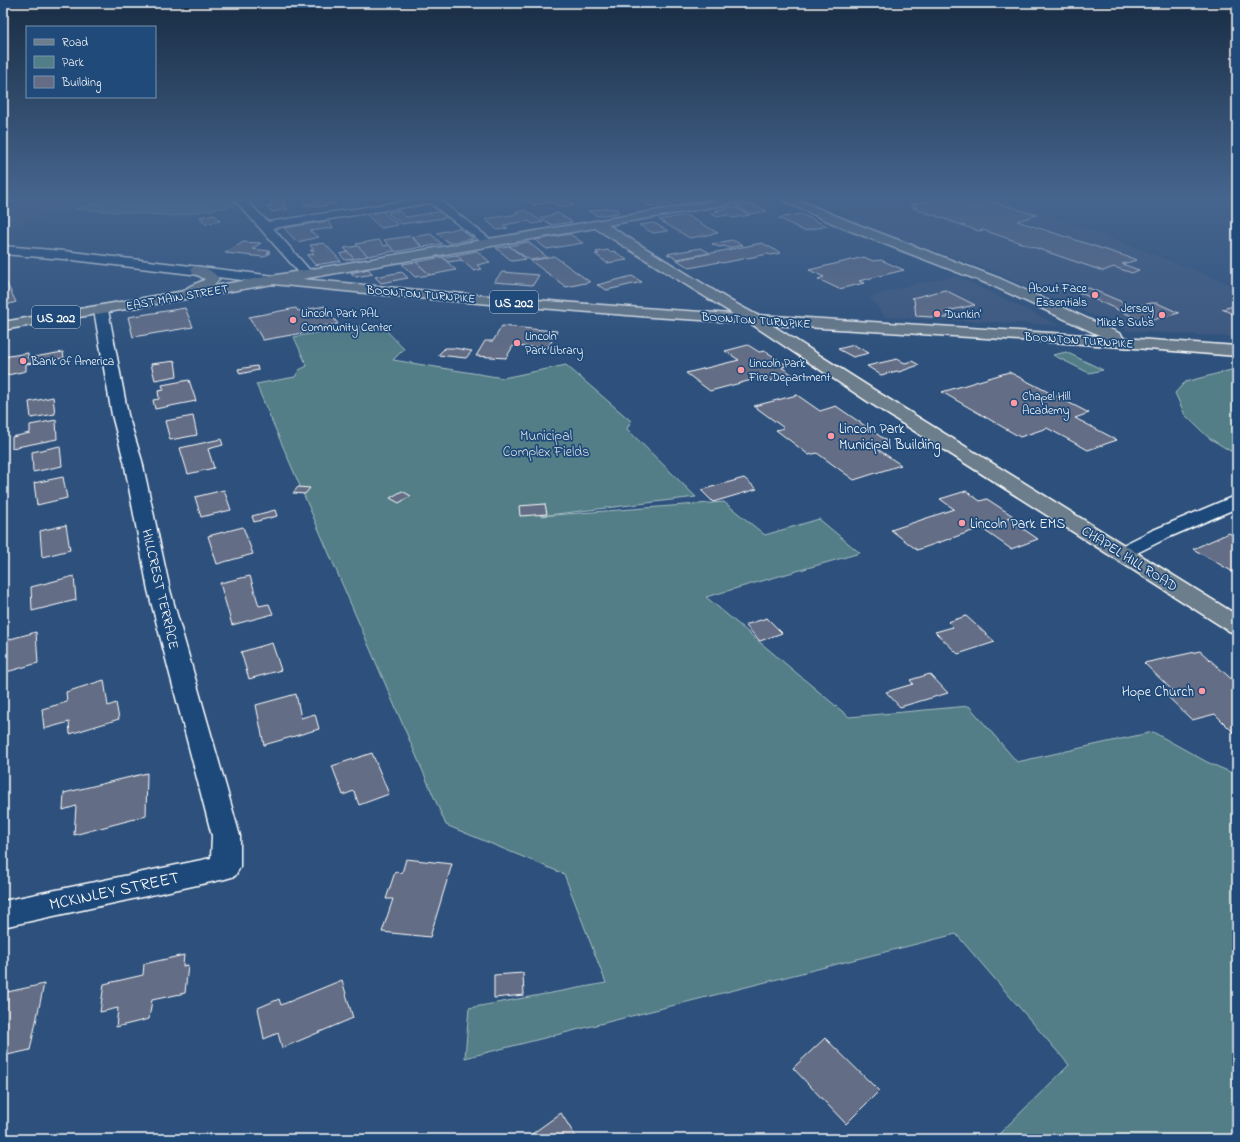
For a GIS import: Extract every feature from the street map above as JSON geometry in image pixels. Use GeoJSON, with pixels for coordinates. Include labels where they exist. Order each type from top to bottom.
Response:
{"type":"FeatureCollection","features":[{"type":"Feature","properties":{"kind":"main road","name":"EAST MAIN STREET"},"geometry":{"type":"LineString","coordinates":[[105,309],[430,252]]}},
{"type":"Feature","properties":{"kind":"main road","name":"CHAPEL HILL ROAD"},"geometry":{"type":"LineString","coordinates":[[643,252],[726,304],[755,320],[873,397],[1237,626]]}},
{"type":"Feature","properties":{"kind":"main road"},"geometry":{"type":"LineString","coordinates":[[919,252],[996,282],[1129,343]]}},
{"type":"Feature","properties":{"kind":"main road"},"geometry":{"type":"LineString","coordinates":[[165,299],[201,288],[210,282],[212,279],[210,276],[198,270]]}},
{"type":"Feature","properties":{"kind":"main road","name":"BOONTON TURNPIKE"},"geometry":{"type":"LineString","coordinates":[[275,280],[358,289],[583,308],[1129,343],[1235,353]]}},
{"type":"Feature","properties":{"kind":"main road","name":"US 202"},"geometry":{"type":"LineString","coordinates":[[165,299],[284,292],[338,292],[358,289]]}},
{"type":"Feature","properties":{"kind":"main road","name":"US 202"},"geometry":{"type":"LineString","coordinates":[[3,326],[105,309]]}},
{"type":"Feature","properties":{"kind":"street"},"geometry":{"type":"LineString","coordinates":[[25,252],[198,270],[275,280]]}},
{"type":"Feature","properties":{"kind":"street"},"geometry":{"type":"LineString","coordinates":[[288,252],[307,274]]}},
{"type":"Feature","properties":{"kind":"street","name":"HILLCREST TERRACE"},"geometry":{"type":"LineString","coordinates":[[105,309],[120,415],[133,460],[159,590],[226,836],[225,867]]}},
{"type":"Feature","properties":{"kind":"street"},"geometry":{"type":"LineString","coordinates":[[1122,553],[1158,535],[1237,501]]}},
{"type":"Feature","properties":{"kind":"street","name":"MCKINLEY STREET"},"geometry":{"type":"LineString","coordinates":[[3,914],[225,867]]}},
{"type":"Feature","properties":{"kind":"shaded area"},"geometry":{"type":"Polygon","coordinates":[[[938,252],[1148,252],[1237,287],[1237,337],[1129,331],[987,269],[938,252]]]}},
{"type":"Feature","properties":{"kind":"shaded area"},"geometry":{"type":"Polygon","coordinates":[[[956,276],[1058,325],[885,317],[869,297],[911,285],[956,276]]]}},
{"type":"Feature","properties":{"kind":"green space","name":"Municipal Complex Fields"},"geometry":{"type":"Polygon","coordinates":[[[358,325],[363,332],[384,328],[404,349],[393,360],[503,378],[566,365],[631,421],[627,429],[696,497],[540,516],[724,502],[765,535],[819,519],[860,553],[706,597],[849,717],[969,706],[1017,762],[1153,732],[1207,762],[1237,775],[1237,1139],[994,1139],[1069,1065],[956,934],[465,1058],[469,1008],[606,983],[564,874],[446,825],[256,384],[295,377],[299,370],[307,366],[294,337],[358,325]]]}},
{"type":"Feature","properties":{"kind":"green space"},"geometry":{"type":"Polygon","coordinates":[[[1066,352],[1103,370],[1089,373],[1053,355],[1066,352]]]}},
{"type":"Feature","properties":{"kind":"green space"},"geometry":{"type":"Polygon","coordinates":[[[1237,369],[1237,455],[1209,438],[1185,415],[1175,393],[1185,382],[1237,369]]]}},
{"type":"Feature","properties":{"kind":"building"},"geometry":{"type":"Polygon","coordinates":[[[268,252],[267,253],[270,253],[264,257],[225,253],[268,252]]]}},
{"type":"Feature","properties":{"kind":"building"},"geometry":{"type":"Polygon","coordinates":[[[312,252],[333,252],[341,261],[315,265],[307,255],[314,254],[312,252]]]}},
{"type":"Feature","properties":{"kind":"building"},"geometry":{"type":"Polygon","coordinates":[[[348,252],[364,252],[368,256],[354,259],[348,252]]]}},
{"type":"Feature","properties":{"kind":"building"},"geometry":{"type":"Polygon","coordinates":[[[348,252],[354,259],[345,260],[340,254],[348,252]]]}},
{"type":"Feature","properties":{"kind":"building"},"geometry":{"type":"Polygon","coordinates":[[[364,252],[388,252],[368,256],[364,252]]]}},
{"type":"Feature","properties":{"kind":"building"},"geometry":{"type":"Polygon","coordinates":[[[479,252],[490,262],[477,265],[482,269],[474,271],[456,255],[479,252]]]}},
{"type":"Feature","properties":{"kind":"building"},"geometry":{"type":"Polygon","coordinates":[[[501,252],[517,252],[526,259],[512,261],[501,252]]]}},
{"type":"Feature","properties":{"kind":"building"},"geometry":{"type":"Polygon","coordinates":[[[518,252],[541,252],[547,257],[530,260],[518,252]]]}},
{"type":"Feature","properties":{"kind":"building"},"geometry":{"type":"Polygon","coordinates":[[[596,252],[616,252],[627,260],[607,263],[595,254],[599,254],[596,252]]]}},
{"type":"Feature","properties":{"kind":"building"},"geometry":{"type":"Polygon","coordinates":[[[677,252],[710,253],[677,259],[667,254],[677,252]]]}},
{"type":"Feature","properties":{"kind":"building"},"geometry":{"type":"Polygon","coordinates":[[[716,252],[781,253],[722,263],[719,262],[690,268],[677,260],[716,252]]]}},
{"type":"Feature","properties":{"kind":"building"},"geometry":{"type":"Polygon","coordinates":[[[1048,252],[1113,252],[1137,260],[1122,264],[1139,270],[1132,273],[1114,267],[1103,271],[1048,252]]]}},
{"type":"Feature","properties":{"kind":"building"},"geometry":{"type":"Polygon","coordinates":[[[456,255],[462,260],[448,262],[442,257],[456,255]]]}},
{"type":"Feature","properties":{"kind":"building"},"geometry":{"type":"Polygon","coordinates":[[[554,256],[590,282],[566,287],[531,261],[554,256]]]}},
{"type":"Feature","properties":{"kind":"building"},"geometry":{"type":"Polygon","coordinates":[[[442,257],[456,270],[430,275],[416,262],[442,257]]]}},
{"type":"Feature","properties":{"kind":"building"},"geometry":{"type":"Polygon","coordinates":[[[864,257],[873,261],[881,260],[904,270],[859,281],[864,283],[839,289],[818,279],[824,277],[809,270],[864,257]]]}},
{"type":"Feature","properties":{"kind":"building"},"geometry":{"type":"Polygon","coordinates":[[[416,262],[430,275],[415,277],[402,264],[416,262]]]}},
{"type":"Feature","properties":{"kind":"building"},"geometry":{"type":"Polygon","coordinates":[[[368,269],[373,274],[356,277],[351,273],[368,269]]]}},
{"type":"Feature","properties":{"kind":"building"},"geometry":{"type":"Polygon","coordinates":[[[402,272],[408,278],[381,283],[375,277],[402,272]]]}},
{"type":"Feature","properties":{"kind":"building"},"geometry":{"type":"Polygon","coordinates":[[[502,272],[539,275],[533,285],[494,282],[502,272]]]}},
{"type":"Feature","properties":{"kind":"building"},"geometry":{"type":"Polygon","coordinates":[[[3,276],[16,302],[3,306],[3,276]]]}},
{"type":"Feature","properties":{"kind":"building"},"geometry":{"type":"Polygon","coordinates":[[[632,276],[642,282],[607,290],[597,285],[632,276]]]}},
{"type":"Feature","properties":{"kind":"building"},"geometry":{"type":"Polygon","coordinates":[[[1089,288],[1134,307],[1157,303],[1179,313],[1145,322],[1076,291],[1089,288]]]}},
{"type":"Feature","properties":{"kind":"building"},"geometry":{"type":"Polygon","coordinates":[[[945,290],[975,305],[947,311],[948,318],[916,316],[914,299],[912,298],[945,290]]]}},
{"type":"Feature","properties":{"kind":"building","name":"Lincoln Park PAL Community Center"},"geometry":{"type":"Polygon","coordinates":[[[325,306],[338,324],[313,328],[314,331],[263,340],[249,317],[296,308],[298,311],[325,306]]]}},
{"type":"Feature","properties":{"kind":"building"},"geometry":{"type":"Polygon","coordinates":[[[1234,306],[1237,307],[1237,316],[1222,309],[1234,306]]]}},
{"type":"Feature","properties":{"kind":"building"},"geometry":{"type":"Polygon","coordinates":[[[185,308],[193,327],[133,337],[128,317],[185,308]]]}},
{"type":"Feature","properties":{"kind":"building","name":"Lincoln Park Library"},"geometry":{"type":"Polygon","coordinates":[[[502,326],[557,331],[548,348],[513,346],[506,358],[476,356],[485,341],[493,341],[502,326]]]}},
{"type":"Feature","properties":{"kind":"building","name":"Lincoln Park Fire Department"},"geometry":{"type":"Polygon","coordinates":[[[748,345],[759,352],[765,351],[788,366],[781,367],[793,375],[770,381],[763,377],[710,391],[686,373],[739,360],[725,351],[748,345]]]}},
{"type":"Feature","properties":{"kind":"building"},"geometry":{"type":"Polygon","coordinates":[[[854,345],[869,353],[853,357],[838,349],[854,345]]]}},
{"type":"Feature","properties":{"kind":"building"},"geometry":{"type":"Polygon","coordinates":[[[445,348],[472,351],[466,358],[438,355],[445,348]]]}},
{"type":"Feature","properties":{"kind":"building","name":"Bank of America"},"geometry":{"type":"Polygon","coordinates":[[[63,352],[64,358],[26,364],[26,371],[3,376],[3,357],[28,353],[28,358],[63,352]]]}},
{"type":"Feature","properties":{"kind":"building"},"geometry":{"type":"Polygon","coordinates":[[[897,359],[905,363],[912,361],[919,365],[899,372],[897,371],[881,375],[867,366],[897,359]]]}},
{"type":"Feature","properties":{"kind":"building"},"geometry":{"type":"Polygon","coordinates":[[[175,361],[177,376],[155,380],[151,364],[175,361]]]}},
{"type":"Feature","properties":{"kind":"building"},"geometry":{"type":"Polygon","coordinates":[[[257,366],[258,370],[240,374],[238,369],[257,366]]]}},
{"type":"Feature","properties":{"kind":"building","name":"Chapel Hill Academy"},"geometry":{"type":"Polygon","coordinates":[[[1009,372],[1089,413],[1075,418],[1117,440],[1088,450],[1047,428],[1020,437],[942,392],[1009,372]]]}},
{"type":"Feature","properties":{"kind":"building"},"geometry":{"type":"Polygon","coordinates":[[[189,380],[196,401],[155,409],[153,400],[159,399],[158,391],[164,390],[162,385],[189,380]]]}},
{"type":"Feature","properties":{"kind":"building","name":"Lincoln Park Municipal Building"},"geometry":{"type":"Polygon","coordinates":[[[797,395],[820,411],[836,406],[887,441],[873,446],[901,465],[854,480],[817,453],[809,455],[776,430],[784,428],[754,406],[797,395]]]}},
{"type":"Feature","properties":{"kind":"building"},"geometry":{"type":"Polygon","coordinates":[[[53,397],[55,414],[31,418],[29,402],[53,397]]]}},
{"type":"Feature","properties":{"kind":"building"},"geometry":{"type":"Polygon","coordinates":[[[193,416],[197,435],[170,440],[165,421],[193,416]]]}},
{"type":"Feature","properties":{"kind":"building"},"geometry":{"type":"Polygon","coordinates":[[[56,420],[57,439],[12,448],[12,437],[30,433],[30,425],[56,420]]]}},
{"type":"Feature","properties":{"kind":"building"},"geometry":{"type":"Polygon","coordinates":[[[221,439],[223,445],[208,449],[214,468],[188,474],[180,448],[221,439]]]}},
{"type":"Feature","properties":{"kind":"building"},"geometry":{"type":"Polygon","coordinates":[[[60,446],[62,466],[33,472],[32,452],[60,446]]]}},
{"type":"Feature","properties":{"kind":"building"},"geometry":{"type":"Polygon","coordinates":[[[63,477],[67,498],[37,505],[34,483],[63,477]]]}},
{"type":"Feature","properties":{"kind":"building"},"geometry":{"type":"Polygon","coordinates":[[[744,478],[757,489],[713,502],[701,490],[744,478]]]}},
{"type":"Feature","properties":{"kind":"building"},"geometry":{"type":"Polygon","coordinates":[[[298,487],[310,488],[305,494],[293,493],[298,487]]]}},
{"type":"Feature","properties":{"kind":"building"},"geometry":{"type":"Polygon","coordinates":[[[224,490],[231,510],[201,517],[195,497],[224,490]]]}},
{"type":"Feature","properties":{"kind":"building"},"geometry":{"type":"Polygon","coordinates":[[[402,491],[411,496],[399,503],[390,498],[402,491]]]}},
{"type":"Feature","properties":{"kind":"building","name":"Lincoln Park EMS"},"geometry":{"type":"Polygon","coordinates":[[[966,491],[980,501],[987,499],[1013,516],[1007,518],[1038,539],[1011,549],[981,528],[917,550],[891,530],[954,509],[940,499],[966,491]]]}},
{"type":"Feature","properties":{"kind":"building"},"geometry":{"type":"Polygon","coordinates":[[[545,504],[547,514],[520,516],[519,506],[545,504]]]}},
{"type":"Feature","properties":{"kind":"building"},"geometry":{"type":"Polygon","coordinates":[[[275,510],[277,516],[254,522],[252,516],[275,510]]]}},
{"type":"Feature","properties":{"kind":"building"},"geometry":{"type":"Polygon","coordinates":[[[66,525],[70,550],[42,557],[40,531],[66,525]]]}},
{"type":"Feature","properties":{"kind":"building"},"geometry":{"type":"Polygon","coordinates":[[[243,527],[253,554],[217,564],[208,536],[243,527]]]}},
{"type":"Feature","properties":{"kind":"building"},"geometry":{"type":"Polygon","coordinates":[[[1229,533],[1237,538],[1237,573],[1193,549],[1229,533]]]}},
{"type":"Feature","properties":{"kind":"building"},"geometry":{"type":"Polygon","coordinates":[[[74,576],[76,600],[32,611],[31,587],[74,576]]]}},
{"type":"Feature","properties":{"kind":"building"},"geometry":{"type":"Polygon","coordinates":[[[250,576],[259,606],[269,604],[273,614],[232,625],[220,583],[250,576]]]}},
{"type":"Feature","properties":{"kind":"building"},"geometry":{"type":"Polygon","coordinates":[[[966,616],[995,642],[958,654],[935,632],[953,627],[948,622],[966,616]]]}},
{"type":"Feature","properties":{"kind":"building"},"geometry":{"type":"Polygon","coordinates":[[[767,618],[782,633],[760,641],[745,625],[767,618]]]}},
{"type":"Feature","properties":{"kind":"building"},"geometry":{"type":"Polygon","coordinates":[[[36,632],[38,663],[3,673],[3,641],[36,632]]]}},
{"type":"Feature","properties":{"kind":"building"},"geometry":{"type":"Polygon","coordinates":[[[272,643],[281,670],[249,679],[241,652],[272,643]]]}},
{"type":"Feature","properties":{"kind":"building","name":"Hope Church"},"geometry":{"type":"Polygon","coordinates":[[[1200,651],[1237,684],[1237,732],[1234,733],[1215,714],[1192,720],[1163,692],[1172,690],[1144,663],[1200,651]]]}},
{"type":"Feature","properties":{"kind":"building"},"geometry":{"type":"Polygon","coordinates":[[[930,674],[948,693],[900,707],[886,692],[913,684],[910,680],[930,674]]]}},
{"type":"Feature","properties":{"kind":"building"},"geometry":{"type":"Polygon","coordinates":[[[104,680],[108,706],[116,703],[119,719],[70,734],[69,722],[44,729],[42,709],[67,702],[66,692],[104,680]]]}},
{"type":"Feature","properties":{"kind":"building"},"geometry":{"type":"Polygon","coordinates":[[[296,694],[301,718],[315,714],[319,729],[264,745],[256,705],[296,694]]]}},
{"type":"Feature","properties":{"kind":"building"},"geometry":{"type":"Polygon","coordinates":[[[372,753],[389,794],[359,805],[354,791],[343,795],[332,766],[372,753]]]}},
{"type":"Feature","properties":{"kind":"building"},"geometry":{"type":"Polygon","coordinates":[[[147,773],[146,816],[74,835],[76,806],[63,810],[64,793],[147,773]]]}},
{"type":"Feature","properties":{"kind":"building"},"geometry":{"type":"Polygon","coordinates":[[[406,859],[452,864],[430,937],[382,932],[393,899],[386,899],[395,872],[402,873],[406,859]]]}},
{"type":"Feature","properties":{"kind":"building"},"geometry":{"type":"Polygon","coordinates":[[[184,955],[183,966],[188,965],[185,993],[152,1000],[149,1019],[116,1027],[118,1008],[100,1012],[104,984],[143,975],[144,964],[184,955]]]}},
{"type":"Feature","properties":{"kind":"building"},"geometry":{"type":"Polygon","coordinates":[[[523,973],[524,995],[494,998],[494,975],[523,973]]]}},
{"type":"Feature","properties":{"kind":"building"},"geometry":{"type":"Polygon","coordinates":[[[342,980],[353,1018],[282,1048],[278,1033],[264,1039],[258,1008],[279,999],[281,1005],[342,980]]]}},
{"type":"Feature","properties":{"kind":"building"},"geometry":{"type":"Polygon","coordinates":[[[44,984],[30,1050],[3,1056],[3,1041],[6,1028],[3,1029],[3,993],[44,984]]]}},
{"type":"Feature","properties":{"kind":"building"},"geometry":{"type":"Polygon","coordinates":[[[825,1038],[879,1091],[846,1124],[793,1068],[825,1038]]]}},
{"type":"Feature","properties":{"kind":"building"},"geometry":{"type":"Polygon","coordinates":[[[561,1113],[577,1139],[525,1139],[561,1113]]]}},
{"type":"Feature","properties":{"kind":"place","name":"About Face Essentials"},"geometry":{"type":"Point","coordinates":[1095,295]}},
{"type":"Feature","properties":{"kind":"place","name":"Dunkin'"},"geometry":{"type":"Point","coordinates":[937,314]}},
{"type":"Feature","properties":{"kind":"place","name":"Jersey Mike's Subs"},"geometry":{"type":"Point","coordinates":[1162,315]}},
{"type":"Feature","properties":{"kind":"place","name":"Lincoln Park PAL Community Center"},"geometry":{"type":"Point","coordinates":[293,320]}},
{"type":"Feature","properties":{"kind":"place","name":"Lincoln Park Library"},"geometry":{"type":"Point","coordinates":[517,343]}},
{"type":"Feature","properties":{"kind":"place","name":"Bank of America"},"geometry":{"type":"Point","coordinates":[23,361]}},
{"type":"Feature","properties":{"kind":"place","name":"Lincoln Park Fire Department"},"geometry":{"type":"Point","coordinates":[741,370]}},
{"type":"Feature","properties":{"kind":"place","name":"Chapel Hill Academy"},"geometry":{"type":"Point","coordinates":[1014,403]}},
{"type":"Feature","properties":{"kind":"place","name":"Lincoln Park Municipal Building"},"geometry":{"type":"Point","coordinates":[831,436]}},
{"type":"Feature","properties":{"kind":"place","name":"Lincoln Park EMS"},"geometry":{"type":"Point","coordinates":[962,523]}},
{"type":"Feature","properties":{"kind":"place","name":"Hope Church"},"geometry":{"type":"Point","coordinates":[1202,691]}}]}
